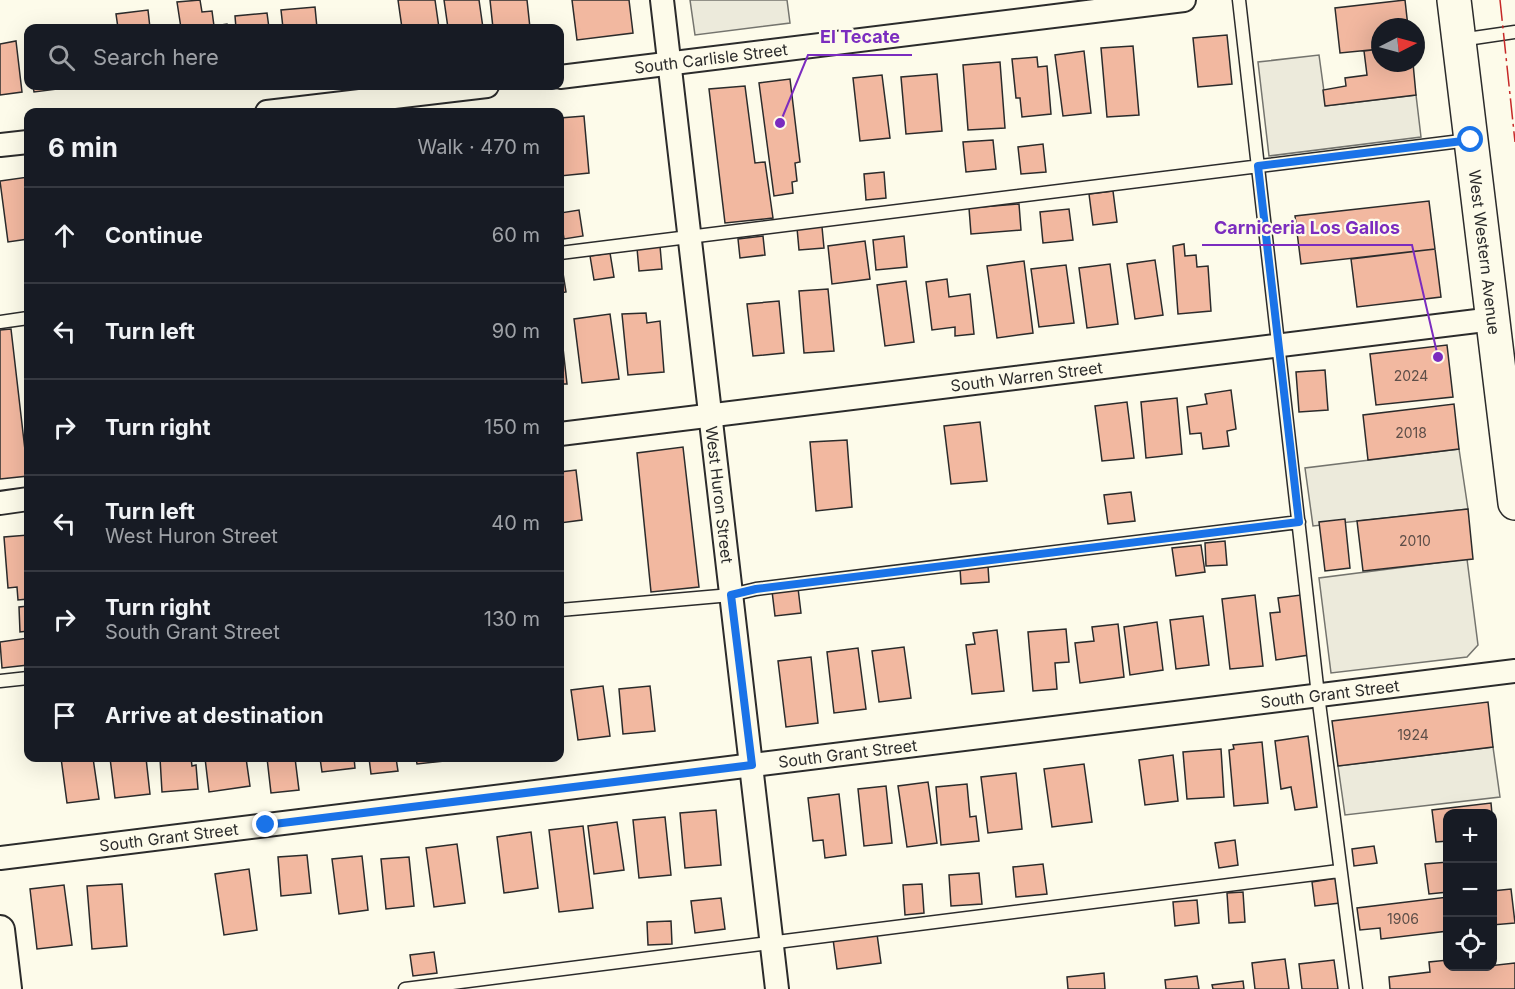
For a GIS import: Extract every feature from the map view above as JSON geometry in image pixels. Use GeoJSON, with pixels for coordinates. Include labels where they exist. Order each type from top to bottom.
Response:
{"type":"FeatureCollection","features":[{"type":"Feature","properties":{"kind":"main road","name":"West Western Avenue"},"geometry":{"type":"LineString","coordinates":[[1454,0],[1497,325],[1515,503]]}},
{"type":"Feature","properties":{"kind":"street","name":"West Huron Street"},"geometry":{"type":"LineString","coordinates":[[662,0],[777,989]]}},
{"type":"Feature","properties":{"kind":"street","name":"South Carlisle Street"},"geometry":{"type":"LineString","coordinates":[[564,76],[1184,0]]}},
{"type":"Feature","properties":{"kind":"street"},"geometry":{"type":"LineString","coordinates":[[301,108],[453,90]]}},
{"type":"Feature","properties":{"kind":"street"},"geometry":{"type":"LineString","coordinates":[[0,145],[24,142]]}},
{"type":"Feature","properties":{"kind":"street","name":"South Warren Street"},"geometry":{"type":"LineString","coordinates":[[564,433],[1278,345],[1497,325]]}},
{"type":"Feature","properties":{"kind":"street"},"geometry":{"type":"LineString","coordinates":[[0,502],[24,499]]}},
{"type":"Feature","properties":{"kind":"street","name":"South Grant Street"},"geometry":{"type":"LineString","coordinates":[[0,858],[1515,671]]}},
{"type":"Feature","properties":{"kind":"street"},"geometry":{"type":"LineString","coordinates":[[0,930],[7,989]]}},
{"type":"Feature","properties":{"kind":"lane"},"geometry":{"type":"LineString","coordinates":[[1239,0],[1318,695],[1356,989]]}},
{"type":"Feature","properties":{"kind":"lane"},"geometry":{"type":"LineString","coordinates":[[1459,40],[1515,32]]}},
{"type":"Feature","properties":{"kind":"lane"},"geometry":{"type":"LineString","coordinates":[[564,253],[1471,140]]}},
{"type":"Feature","properties":{"kind":"lane"},"geometry":{"type":"LineString","coordinates":[[0,322],[24,319]]}},
{"type":"Feature","properties":{"kind":"lane"},"geometry":{"type":"LineString","coordinates":[[564,610],[731,595],[756,589],[1299,522]]}},
{"type":"Feature","properties":{"kind":"lane"},"geometry":{"type":"LineString","coordinates":[[0,681],[24,678]]}},
{"type":"Feature","properties":{"kind":"lane"},"geometry":{"type":"LineString","coordinates":[[405,989],[1340,871]]}},
{"type":"Feature","properties":{"kind":"shaded area"},"geometry":{"type":"Polygon","coordinates":[[[690,0],[787,0],[790,23],[695,35],[690,0]]]}},
{"type":"Feature","properties":{"kind":"shaded area"},"geometry":{"type":"Polygon","coordinates":[[[1319,55],[1326,106],[1416,95],[1421,137],[1269,156],[1258,62],[1319,55]]]}},
{"type":"Feature","properties":{"kind":"shaded area"},"geometry":{"type":"Polygon","coordinates":[[[1459,449],[1468,509],[1313,526],[1305,468],[1459,449]]]}},
{"type":"Feature","properties":{"kind":"shaded area"},"geometry":{"type":"Polygon","coordinates":[[[1467,559],[1478,645],[1467,657],[1331,673],[1319,578],[1467,559]]]}},
{"type":"Feature","properties":{"kind":"shaded area"},"geometry":{"type":"Polygon","coordinates":[[[1493,747],[1500,797],[1345,815],[1338,766],[1493,747]]]}},
{"type":"Feature","properties":{"kind":"building"},"geometry":{"type":"Polygon","coordinates":[[[200,0],[202,12],[212,11],[214,24],[180,24],[177,2],[200,0]]]}},
{"type":"Feature","properties":{"kind":"building"},"geometry":{"type":"Polygon","coordinates":[[[398,0],[435,0],[438,24],[401,24],[398,0]]]}},
{"type":"Feature","properties":{"kind":"building"},"geometry":{"type":"Polygon","coordinates":[[[444,0],[479,0],[482,24],[447,24],[444,0]]]}},
{"type":"Feature","properties":{"kind":"building"},"geometry":{"type":"Polygon","coordinates":[[[490,0],[527,0],[530,24],[493,24],[490,0]]]}},
{"type":"Feature","properties":{"kind":"building"},"geometry":{"type":"Polygon","coordinates":[[[572,0],[629,0],[633,33],[577,40],[572,0]]]}},
{"type":"Feature","properties":{"kind":"building"},"geometry":{"type":"Polygon","coordinates":[[[1405,0],[1407,18],[1371,18],[1371,50],[1340,53],[1335,8],[1405,0]]]}},
{"type":"Feature","properties":{"kind":"building"},"geometry":{"type":"Polygon","coordinates":[[[315,7],[317,24],[283,24],[281,10],[315,7]]]}},
{"type":"Feature","properties":{"kind":"building"},"geometry":{"type":"Polygon","coordinates":[[[148,10],[150,24],[117,24],[116,14],[148,10]]]}},
{"type":"Feature","properties":{"kind":"building"},"geometry":{"type":"Polygon","coordinates":[[[267,13],[268,24],[236,24],[235,16],[267,13]]]}},
{"type":"Feature","properties":{"kind":"building"},"geometry":{"type":"Polygon","coordinates":[[[1227,35],[1232,84],[1198,87],[1193,38],[1227,35]]]}},
{"type":"Feature","properties":{"kind":"building"},"geometry":{"type":"Polygon","coordinates":[[[16,41],[22,92],[0,95],[0,44],[16,41]]]}},
{"type":"Feature","properties":{"kind":"building"},"geometry":{"type":"Polygon","coordinates":[[[1133,46],[1139,115],[1107,117],[1101,48],[1133,46]]]}},
{"type":"Feature","properties":{"kind":"building"},"geometry":{"type":"Polygon","coordinates":[[[1371,50],[1371,72],[1414,72],[1416,95],[1325,106],[1323,90],[1346,86],[1345,78],[1367,75],[1364,51],[1371,50]]]}},
{"type":"Feature","properties":{"kind":"building"},"geometry":{"type":"Polygon","coordinates":[[[1084,51],[1091,113],[1063,116],[1055,55],[1084,51]]]}},
{"type":"Feature","properties":{"kind":"building"},"geometry":{"type":"Polygon","coordinates":[[[1037,57],[1038,67],[1047,66],[1051,114],[1022,117],[1020,98],[1016,98],[1012,59],[1037,57]]]}},
{"type":"Feature","properties":{"kind":"building"},"geometry":{"type":"Polygon","coordinates":[[[1000,62],[1005,128],[968,130],[963,65],[1000,62]]]}},
{"type":"Feature","properties":{"kind":"building"},"geometry":{"type":"Polygon","coordinates":[[[937,74],[942,131],[906,134],[901,77],[937,74]]]}},
{"type":"Feature","properties":{"kind":"building"},"geometry":{"type":"Polygon","coordinates":[[[882,75],[890,138],[860,141],[853,78],[882,75]]]}},
{"type":"Feature","properties":{"kind":"building"},"geometry":{"type":"Polygon","coordinates":[[[790,79],[800,162],[795,163],[797,181],[792,182],[793,193],[774,196],[759,83],[790,79]]]}},
{"type":"Feature","properties":{"kind":"building"},"geometry":{"type":"Polygon","coordinates":[[[745,86],[755,163],[765,162],[773,218],[725,223],[709,89],[745,86]]]}},
{"type":"Feature","properties":{"kind":"building"},"geometry":{"type":"Polygon","coordinates":[[[584,116],[589,173],[564,176],[564,118],[584,116]]]}},
{"type":"Feature","properties":{"kind":"building"},"geometry":{"type":"Polygon","coordinates":[[[993,140],[996,169],[966,172],[963,142],[993,140]]]}},
{"type":"Feature","properties":{"kind":"building"},"geometry":{"type":"Polygon","coordinates":[[[1043,144],[1046,172],[1021,174],[1018,147],[1043,144]]]}},
{"type":"Feature","properties":{"kind":"building"},"geometry":{"type":"Polygon","coordinates":[[[884,172],[886,198],[866,200],[864,174],[884,172]]]}},
{"type":"Feature","properties":{"kind":"building"},"geometry":{"type":"Polygon","coordinates":[[[24,178],[24,240],[8,242],[0,181],[24,178]]]}},
{"type":"Feature","properties":{"kind":"building"},"geometry":{"type":"Polygon","coordinates":[[[1113,191],[1117,222],[1093,225],[1089,194],[1113,191]]]}},
{"type":"Feature","properties":{"kind":"building"},"geometry":{"type":"Polygon","coordinates":[[[1429,201],[1435,249],[1301,264],[1295,216],[1429,201]]]}},
{"type":"Feature","properties":{"kind":"building"},"geometry":{"type":"Polygon","coordinates":[[[1019,204],[1021,230],[971,234],[969,208],[1019,204]]]}},
{"type":"Feature","properties":{"kind":"building"},"geometry":{"type":"Polygon","coordinates":[[[1069,209],[1073,240],[1043,243],[1040,212],[1069,209]]]}},
{"type":"Feature","properties":{"kind":"building"},"geometry":{"type":"Polygon","coordinates":[[[579,210],[583,236],[564,239],[564,212],[579,210]]]}},
{"type":"Feature","properties":{"kind":"building"},"geometry":{"type":"Polygon","coordinates":[[[822,227],[824,248],[799,250],[797,228],[822,227]]]}},
{"type":"Feature","properties":{"kind":"building"},"geometry":{"type":"Polygon","coordinates":[[[763,236],[765,255],[740,258],[738,239],[763,236]]]}},
{"type":"Feature","properties":{"kind":"building"},"geometry":{"type":"Polygon","coordinates":[[[904,236],[907,267],[876,270],[873,240],[904,236]]]}},
{"type":"Feature","properties":{"kind":"building"},"geometry":{"type":"Polygon","coordinates":[[[865,241],[870,279],[832,284],[828,246],[865,241]]]}},
{"type":"Feature","properties":{"kind":"building"},"geometry":{"type":"Polygon","coordinates":[[[1184,244],[1185,256],[1196,255],[1197,267],[1208,266],[1211,311],[1178,314],[1173,246],[1184,244]]]}},
{"type":"Feature","properties":{"kind":"building"},"geometry":{"type":"Polygon","coordinates":[[[660,246],[662,269],[639,271],[637,248],[660,246]]]}},
{"type":"Feature","properties":{"kind":"building"},"geometry":{"type":"Polygon","coordinates":[[[1435,249],[1441,297],[1357,307],[1351,259],[1435,249]]]}},
{"type":"Feature","properties":{"kind":"building"},"geometry":{"type":"Polygon","coordinates":[[[610,253],[614,277],[594,280],[590,256],[610,253]]]}},
{"type":"Feature","properties":{"kind":"building"},"geometry":{"type":"Polygon","coordinates":[[[1155,260],[1163,315],[1135,319],[1127,264],[1155,260]]]}},
{"type":"Feature","properties":{"kind":"building"},"geometry":{"type":"Polygon","coordinates":[[[1024,261],[1033,333],[997,338],[987,266],[1024,261]]]}},
{"type":"Feature","properties":{"kind":"building"},"geometry":{"type":"Polygon","coordinates":[[[1110,264],[1118,324],[1087,328],[1079,268],[1110,264]]]}},
{"type":"Feature","properties":{"kind":"building"},"geometry":{"type":"Polygon","coordinates":[[[1066,265],[1074,323],[1039,327],[1031,269],[1066,265]]]}},
{"type":"Feature","properties":{"kind":"building"},"geometry":{"type":"Polygon","coordinates":[[[947,279],[949,297],[970,294],[974,334],[955,336],[955,327],[932,330],[926,282],[947,279]]]}},
{"type":"Feature","properties":{"kind":"building"},"geometry":{"type":"Polygon","coordinates":[[[906,281],[914,342],[885,346],[877,285],[906,281]]]}},
{"type":"Feature","properties":{"kind":"building"},"geometry":{"type":"Polygon","coordinates":[[[828,289],[834,351],[804,353],[799,291],[828,289]]]}},
{"type":"Feature","properties":{"kind":"building"},"geometry":{"type":"Polygon","coordinates":[[[779,301],[784,353],[753,356],[747,304],[779,301]]]}},
{"type":"Feature","properties":{"kind":"building"},"geometry":{"type":"Polygon","coordinates":[[[646,313],[647,323],[660,321],[664,372],[628,375],[622,314],[646,313]]]}},
{"type":"Feature","properties":{"kind":"building"},"geometry":{"type":"Polygon","coordinates":[[[610,314],[619,379],[582,383],[574,319],[610,314]]]}},
{"type":"Feature","properties":{"kind":"building"},"geometry":{"type":"Polygon","coordinates":[[[11,329],[24,441],[24,476],[0,479],[0,330],[11,329]]]}},
{"type":"Feature","properties":{"kind":"building"},"geometry":{"type":"Polygon","coordinates":[[[1447,345],[1453,397],[1376,405],[1370,354],[1447,345]]]}},
{"type":"Feature","properties":{"kind":"building"},"geometry":{"type":"Polygon","coordinates":[[[564,357],[567,384],[564,384],[564,357]]]}},
{"type":"Feature","properties":{"kind":"building"},"geometry":{"type":"Polygon","coordinates":[[[1325,370],[1328,410],[1299,412],[1296,372],[1325,370]]]}},
{"type":"Feature","properties":{"kind":"building"},"geometry":{"type":"Polygon","coordinates":[[[1231,390],[1236,429],[1227,431],[1229,446],[1203,449],[1201,433],[1190,434],[1187,407],[1207,404],[1205,394],[1231,390]]]}},
{"type":"Feature","properties":{"kind":"building"},"geometry":{"type":"Polygon","coordinates":[[[1177,398],[1182,454],[1146,458],[1141,402],[1177,398]]]}},
{"type":"Feature","properties":{"kind":"building"},"geometry":{"type":"Polygon","coordinates":[[[1127,402],[1134,458],[1102,461],[1095,406],[1127,402]]]}},
{"type":"Feature","properties":{"kind":"building"},"geometry":{"type":"Polygon","coordinates":[[[1454,404],[1459,449],[1368,460],[1363,415],[1454,404]]]}},
{"type":"Feature","properties":{"kind":"building"},"geometry":{"type":"Polygon","coordinates":[[[980,422],[987,481],[951,484],[944,426],[980,422]]]}},
{"type":"Feature","properties":{"kind":"building"},"geometry":{"type":"Polygon","coordinates":[[[847,440],[852,507],[816,511],[810,442],[847,440]]]}},
{"type":"Feature","properties":{"kind":"building"},"geometry":{"type":"Polygon","coordinates":[[[683,447],[699,587],[651,592],[637,453],[683,447]]]}},
{"type":"Feature","properties":{"kind":"building"},"geometry":{"type":"Polygon","coordinates":[[[576,470],[582,520],[564,522],[564,472],[576,470]]]}},
{"type":"Feature","properties":{"kind":"building"},"geometry":{"type":"Polygon","coordinates":[[[1131,492],[1135,521],[1108,524],[1104,495],[1131,492]]]}},
{"type":"Feature","properties":{"kind":"building"},"geometry":{"type":"Polygon","coordinates":[[[1468,509],[1473,559],[1363,571],[1357,521],[1468,509]]]}},
{"type":"Feature","properties":{"kind":"building"},"geometry":{"type":"Polygon","coordinates":[[[1345,519],[1350,568],[1325,571],[1319,522],[1345,519]]]}},
{"type":"Feature","properties":{"kind":"building"},"geometry":{"type":"Polygon","coordinates":[[[24,535],[24,599],[18,600],[17,587],[8,588],[4,537],[24,535]]]}},
{"type":"Feature","properties":{"kind":"building"},"geometry":{"type":"Polygon","coordinates":[[[1225,541],[1227,565],[1206,566],[1205,543],[1225,541]]]}},
{"type":"Feature","properties":{"kind":"building"},"geometry":{"type":"Polygon","coordinates":[[[1201,545],[1205,572],[1176,576],[1172,548],[1201,545]]]}},
{"type":"Feature","properties":{"kind":"building"},"geometry":{"type":"Polygon","coordinates":[[[988,566],[989,582],[961,584],[960,568],[988,566]]]}},
{"type":"Feature","properties":{"kind":"building"},"geometry":{"type":"Polygon","coordinates":[[[798,588],[801,613],[775,616],[772,591],[798,588]]]}},
{"type":"Feature","properties":{"kind":"building"},"geometry":{"type":"Polygon","coordinates":[[[1255,595],[1263,666],[1230,669],[1222,599],[1255,595]]]}},
{"type":"Feature","properties":{"kind":"building"},"geometry":{"type":"Polygon","coordinates":[[[1301,595],[1309,655],[1276,660],[1270,613],[1280,612],[1278,598],[1301,595]]]}},
{"type":"Feature","properties":{"kind":"building"},"geometry":{"type":"Polygon","coordinates":[[[24,606],[24,632],[20,632],[19,607],[24,606]]]}},
{"type":"Feature","properties":{"kind":"building"},"geometry":{"type":"Polygon","coordinates":[[[1203,616],[1209,665],[1176,669],[1170,620],[1203,616]]]}},
{"type":"Feature","properties":{"kind":"building"},"geometry":{"type":"Polygon","coordinates":[[[1157,622],[1163,670],[1130,675],[1124,627],[1157,622]]]}},
{"type":"Feature","properties":{"kind":"building"},"geometry":{"type":"Polygon","coordinates":[[[1118,624],[1124,677],[1080,683],[1075,643],[1094,641],[1092,627],[1118,624]]]}},
{"type":"Feature","properties":{"kind":"building"},"geometry":{"type":"Polygon","coordinates":[[[1066,629],[1069,662],[1055,663],[1057,689],[1033,691],[1028,632],[1066,629]]]}},
{"type":"Feature","properties":{"kind":"building"},"geometry":{"type":"Polygon","coordinates":[[[997,630],[1004,691],[972,694],[966,645],[975,644],[973,633],[997,630]]]}},
{"type":"Feature","properties":{"kind":"building"},"geometry":{"type":"Polygon","coordinates":[[[24,639],[24,665],[2,668],[0,642],[24,639]]]}},
{"type":"Feature","properties":{"kind":"building"},"geometry":{"type":"Polygon","coordinates":[[[904,647],[911,698],[879,702],[872,651],[904,647]]]}},
{"type":"Feature","properties":{"kind":"building"},"geometry":{"type":"Polygon","coordinates":[[[858,648],[866,709],[834,713],[827,652],[858,648]]]}},
{"type":"Feature","properties":{"kind":"building"},"geometry":{"type":"Polygon","coordinates":[[[811,657],[818,723],[786,727],[778,661],[811,657]]]}},
{"type":"Feature","properties":{"kind":"building"},"geometry":{"type":"Polygon","coordinates":[[[603,686],[610,736],[578,740],[571,690],[603,686]]]}},
{"type":"Feature","properties":{"kind":"building"},"geometry":{"type":"Polygon","coordinates":[[[650,686],[655,731],[623,734],[619,689],[650,686]]]}},
{"type":"Feature","properties":{"kind":"building"},"geometry":{"type":"Polygon","coordinates":[[[1488,702],[1493,747],[1338,766],[1332,721],[1488,702]]]}},
{"type":"Feature","properties":{"kind":"building"},"geometry":{"type":"Polygon","coordinates":[[[1308,736],[1317,807],[1295,810],[1291,787],[1281,789],[1275,741],[1308,736]]]}},
{"type":"Feature","properties":{"kind":"building"},"geometry":{"type":"Polygon","coordinates":[[[1262,742],[1268,803],[1234,806],[1229,750],[1234,749],[1233,745],[1262,742]]]}},
{"type":"Feature","properties":{"kind":"building"},"geometry":{"type":"Polygon","coordinates":[[[1221,749],[1224,797],[1187,799],[1183,752],[1221,749]]]}},
{"type":"Feature","properties":{"kind":"building"},"geometry":{"type":"Polygon","coordinates":[[[1173,755],[1178,801],[1145,805],[1139,760],[1173,755]]]}},
{"type":"Feature","properties":{"kind":"building"},"geometry":{"type":"Polygon","coordinates":[[[62,762],[94,762],[99,799],[67,803],[62,762]]]}},
{"type":"Feature","properties":{"kind":"building"},"geometry":{"type":"Polygon","coordinates":[[[110,762],[146,762],[150,794],[115,798],[110,762]]]}},
{"type":"Feature","properties":{"kind":"building"},"geometry":{"type":"Polygon","coordinates":[[[160,762],[192,762],[192,766],[196,765],[198,789],[162,792],[160,762]]]}},
{"type":"Feature","properties":{"kind":"building"},"geometry":{"type":"Polygon","coordinates":[[[205,762],[247,762],[250,786],[209,792],[205,762]]]}},
{"type":"Feature","properties":{"kind":"building"},"geometry":{"type":"Polygon","coordinates":[[[267,762],[296,762],[299,790],[271,793],[267,762]]]}},
{"type":"Feature","properties":{"kind":"building"},"geometry":{"type":"Polygon","coordinates":[[[321,762],[354,762],[355,768],[322,772],[321,762]]]}},
{"type":"Feature","properties":{"kind":"building"},"geometry":{"type":"Polygon","coordinates":[[[370,762],[397,762],[398,771],[371,774],[370,762]]]}},
{"type":"Feature","properties":{"kind":"building"},"geometry":{"type":"Polygon","coordinates":[[[1084,764],[1092,822],[1052,827],[1044,769],[1084,764]]]}},
{"type":"Feature","properties":{"kind":"building"},"geometry":{"type":"Polygon","coordinates":[[[1016,773],[1022,829],[988,833],[981,777],[1016,773]]]}},
{"type":"Feature","properties":{"kind":"building"},"geometry":{"type":"Polygon","coordinates":[[[928,782],[937,843],[907,847],[898,786],[928,782]]]}},
{"type":"Feature","properties":{"kind":"building"},"geometry":{"type":"Polygon","coordinates":[[[967,784],[970,817],[976,816],[979,841],[941,845],[936,787],[967,784]]]}},
{"type":"Feature","properties":{"kind":"building"},"geometry":{"type":"Polygon","coordinates":[[[886,786],[892,843],[864,846],[858,789],[886,786]]]}},
{"type":"Feature","properties":{"kind":"building"},"geometry":{"type":"Polygon","coordinates":[[[839,794],[846,855],[825,858],[823,840],[813,841],[808,798],[839,794]]]}},
{"type":"Feature","properties":{"kind":"building"},"geometry":{"type":"Polygon","coordinates":[[[1491,803],[1492,809],[1443,809],[1443,841],[1436,842],[1432,810],[1491,803]]]}},
{"type":"Feature","properties":{"kind":"building"},"geometry":{"type":"Polygon","coordinates":[[[716,810],[721,865],[685,868],[680,813],[716,810]]]}},
{"type":"Feature","properties":{"kind":"building"},"geometry":{"type":"Polygon","coordinates":[[[665,817],[671,875],[639,878],[633,820],[665,817]]]}},
{"type":"Feature","properties":{"kind":"building"},"geometry":{"type":"Polygon","coordinates":[[[617,822],[624,870],[594,874],[588,826],[617,822]]]}},
{"type":"Feature","properties":{"kind":"building"},"geometry":{"type":"Polygon","coordinates":[[[583,826],[593,908],[559,912],[549,830],[583,826]]]}},
{"type":"Feature","properties":{"kind":"building"},"geometry":{"type":"Polygon","coordinates":[[[531,832],[538,888],[504,893],[497,837],[531,832]]]}},
{"type":"Feature","properties":{"kind":"building"},"geometry":{"type":"Polygon","coordinates":[[[1235,840],[1238,865],[1219,868],[1215,843],[1235,840]]]}},
{"type":"Feature","properties":{"kind":"building"},"geometry":{"type":"Polygon","coordinates":[[[457,844],[465,903],[434,907],[426,848],[457,844]]]}},
{"type":"Feature","properties":{"kind":"building"},"geometry":{"type":"Polygon","coordinates":[[[1374,846],[1377,863],[1354,866],[1352,849],[1374,846]]]}},
{"type":"Feature","properties":{"kind":"building"},"geometry":{"type":"Polygon","coordinates":[[[307,855],[311,893],[281,896],[278,857],[307,855]]]}},
{"type":"Feature","properties":{"kind":"building"},"geometry":{"type":"Polygon","coordinates":[[[362,856],[368,910],[339,914],[332,859],[362,856]]]}},
{"type":"Feature","properties":{"kind":"building"},"geometry":{"type":"Polygon","coordinates":[[[409,857],[414,906],[386,909],[381,859],[409,857]]]}},
{"type":"Feature","properties":{"kind":"building"},"geometry":{"type":"Polygon","coordinates":[[[1443,862],[1443,893],[1429,894],[1425,864],[1443,862]]]}},
{"type":"Feature","properties":{"kind":"building"},"geometry":{"type":"Polygon","coordinates":[[[1043,864],[1047,894],[1016,897],[1013,867],[1043,864]]]}},
{"type":"Feature","properties":{"kind":"building"},"geometry":{"type":"Polygon","coordinates":[[[249,869],[257,930],[224,935],[215,874],[249,869]]]}},
{"type":"Feature","properties":{"kind":"building"},"geometry":{"type":"Polygon","coordinates":[[[979,873],[982,904],[951,906],[949,875],[979,873]]]}},
{"type":"Feature","properties":{"kind":"building"},"geometry":{"type":"Polygon","coordinates":[[[1337,878],[1340,903],[1315,906],[1312,882],[1337,878]]]}},
{"type":"Feature","properties":{"kind":"building"},"geometry":{"type":"Polygon","coordinates":[[[122,884],[127,946],[92,949],[87,886],[122,884]]]}},
{"type":"Feature","properties":{"kind":"building"},"geometry":{"type":"Polygon","coordinates":[[[922,884],[924,913],[905,915],[903,885],[922,884]]]}},
{"type":"Feature","properties":{"kind":"building"},"geometry":{"type":"Polygon","coordinates":[[[64,885],[72,945],[37,949],[30,889],[64,885]]]}},
{"type":"Feature","properties":{"kind":"building"},"geometry":{"type":"Polygon","coordinates":[[[1511,889],[1515,923],[1497,925],[1497,890],[1511,889]]]}},
{"type":"Feature","properties":{"kind":"building"},"geometry":{"type":"Polygon","coordinates":[[[1243,892],[1245,922],[1229,923],[1227,893],[1243,892]]]}},
{"type":"Feature","properties":{"kind":"building"},"geometry":{"type":"Polygon","coordinates":[[[721,898],[725,929],[695,933],[691,901],[721,898]]]}},
{"type":"Feature","properties":{"kind":"building"},"geometry":{"type":"Polygon","coordinates":[[[1443,898],[1443,932],[1381,939],[1380,928],[1360,930],[1357,908],[1443,898]]]}},
{"type":"Feature","properties":{"kind":"building"},"geometry":{"type":"Polygon","coordinates":[[[1197,900],[1199,923],[1175,926],[1173,902],[1197,900]]]}},
{"type":"Feature","properties":{"kind":"building"},"geometry":{"type":"Polygon","coordinates":[[[671,921],[672,944],[648,945],[647,922],[671,921]]]}},
{"type":"Feature","properties":{"kind":"building"},"geometry":{"type":"Polygon","coordinates":[[[877,934],[881,963],[837,969],[833,939],[877,934]]]}},
{"type":"Feature","properties":{"kind":"building"},"geometry":{"type":"Polygon","coordinates":[[[434,952],[437,973],[413,976],[410,955],[434,952]]]}},
{"type":"Feature","properties":{"kind":"building"},"geometry":{"type":"Polygon","coordinates":[[[1285,959],[1289,989],[1255,989],[1252,963],[1285,959]]]}},
{"type":"Feature","properties":{"kind":"building"},"geometry":{"type":"Polygon","coordinates":[[[1334,960],[1338,989],[1302,989],[1299,964],[1334,960]]]}},
{"type":"Feature","properties":{"kind":"building"},"geometry":{"type":"Polygon","coordinates":[[[1443,961],[1443,971],[1497,971],[1497,965],[1515,963],[1515,989],[1390,989],[1389,977],[1430,972],[1429,962],[1443,961]]]}},
{"type":"Feature","properties":{"kind":"building"},"geometry":{"type":"Polygon","coordinates":[[[1104,973],[1105,989],[1068,989],[1067,977],[1104,973]]]}},
{"type":"Feature","properties":{"kind":"building"},"geometry":{"type":"Polygon","coordinates":[[[1197,976],[1199,989],[1166,989],[1165,980],[1197,976]]]}},
{"type":"Feature","properties":{"kind":"building"},"geometry":{"type":"Polygon","coordinates":[[[1243,981],[1244,989],[1213,989],[1212,985],[1243,981]]]}},
{"type":"Feature","properties":{"kind":"power"},"geometry":{"type":"LineString","coordinates":[[1500,0],[1515,142]]}},
{"type":"Feature","properties":{"kind":"place","name":"El Tecate"},"geometry":{"type":"Point","coordinates":[780,123]}},
{"type":"Feature","properties":{"kind":"place","name":"Carniceria Los Gallos"},"geometry":{"type":"Point","coordinates":[1438,357]}},
{"type":"Feature","properties":{"kind":"route"},"geometry":{"type":"LineString","coordinates":[[266,825],[752,765],[731,595],[756,589],[1299,522],[1258,166],[1471,140]]}}]}
